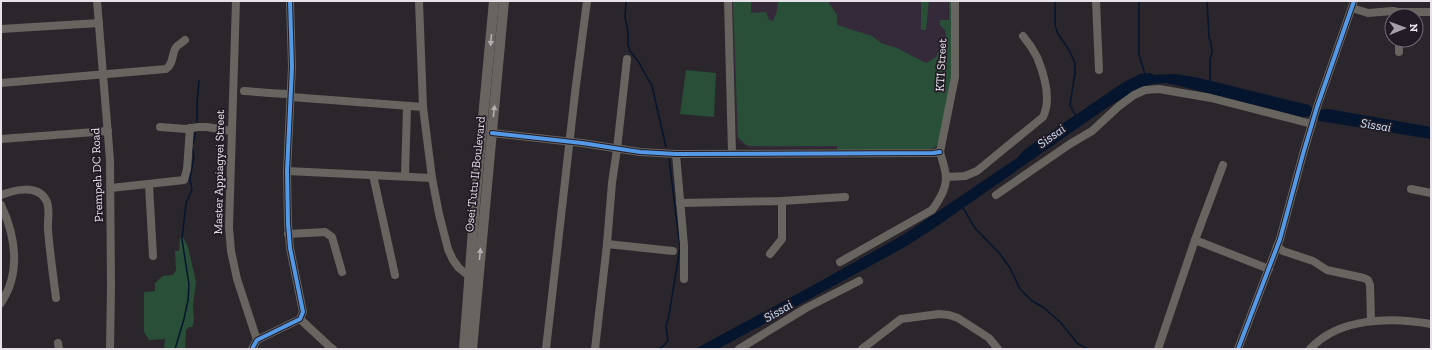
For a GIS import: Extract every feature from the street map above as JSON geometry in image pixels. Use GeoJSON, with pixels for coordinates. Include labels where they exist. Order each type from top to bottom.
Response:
{"type":"FeatureCollection","features":[{"type":"Feature","properties":{"kind":"main road","name":"Osei Tutu II Boulevard"},"geometry":{"type":"LineString","coordinates":[[464,349],[494,1]]}},
{"type":"Feature","properties":{"kind":"main road","name":"Osei Tutu II Boulevard"},"geometry":{"type":"LineString","coordinates":[[472,349],[504,1]]}},
{"type":"Feature","properties":{"kind":"street","name":"Prempeh DC Road"},"geometry":{"type":"LineString","coordinates":[[97,1],[108,131],[111,188],[110,349]]}},
{"type":"Feature","properties":{"kind":"street","name":"Master Appiagyei Street"},"geometry":{"type":"LineString","coordinates":[[236,1],[229,211],[231,251],[237,279],[257,340]]}},
{"type":"Feature","properties":{"kind":"street"},"geometry":{"type":"LineString","coordinates":[[252,349],[257,340],[300,319],[303,310],[288,234],[287,171],[291,96],[290,1]]}},
{"type":"Feature","properties":{"kind":"street"},"geometry":{"type":"LineString","coordinates":[[419,1],[423,107],[432,178],[441,225],[448,249],[459,268],[470,277]]}},
{"type":"Feature","properties":{"kind":"street"},"geometry":{"type":"LineString","coordinates":[[546,349],[587,1]]}},
{"type":"Feature","properties":{"kind":"street"},"geometry":{"type":"LineString","coordinates":[[728,1],[732,153]]}},
{"type":"Feature","properties":{"kind":"street","name":"KTI Street"},"geometry":{"type":"LineString","coordinates":[[940,152],[955,77],[955,1]]}},
{"type":"Feature","properties":{"kind":"street"},"geometry":{"type":"LineString","coordinates":[[1096,1],[1099,70]]}},
{"type":"Feature","properties":{"kind":"street"},"geometry":{"type":"LineString","coordinates":[[1238,349],[1277,246],[1317,107],[1353,5],[1368,13],[1384,12]]}},
{"type":"Feature","properties":{"kind":"street"},"geometry":{"type":"LineString","coordinates":[[1,29],[99,23]]}},
{"type":"Feature","properties":{"kind":"street"},"geometry":{"type":"LineString","coordinates":[[946,177],[965,176],[977,171],[1043,117],[1047,110],[1045,80],[1036,56],[1023,36]]}},
{"type":"Feature","properties":{"kind":"street"},"geometry":{"type":"LineString","coordinates":[[1,83],[166,69],[169,68],[175,50],[185,40]]}},
{"type":"Feature","properties":{"kind":"street"},"geometry":{"type":"LineString","coordinates":[[595,349],[607,244],[612,183],[618,149],[627,59]]}},
{"type":"Feature","properties":{"kind":"street"},"geometry":{"type":"LineString","coordinates":[[996,195],[1070,144],[1092,131],[1118,106],[1134,95],[1146,90],[1159,89],[1211,98],[1312,123]]}},
{"type":"Feature","properties":{"kind":"street"},"geometry":{"type":"LineString","coordinates":[[244,91],[423,107]]}},
{"type":"Feature","properties":{"kind":"street"},"geometry":{"type":"LineString","coordinates":[[405,176],[407,106]]}},
{"type":"Feature","properties":{"kind":"street"},"geometry":{"type":"LineString","coordinates":[[160,127],[190,128],[198,126],[231,131]]}},
{"type":"Feature","properties":{"kind":"street"},"geometry":{"type":"LineString","coordinates":[[111,188],[184,180],[187,169],[190,128]]}},
{"type":"Feature","properties":{"kind":"street"},"geometry":{"type":"LineString","coordinates":[[1,139],[108,131]]}},
{"type":"Feature","properties":{"kind":"street"},"geometry":{"type":"LineString","coordinates":[[492,133],[618,149],[676,154],[940,152],[946,177],[938,203],[932,210],[840,262]]}},
{"type":"Feature","properties":{"kind":"street"},"geometry":{"type":"LineString","coordinates":[[676,154],[684,245],[684,279]]}},
{"type":"Feature","properties":{"kind":"street"},"geometry":{"type":"LineString","coordinates":[[1158,349],[1195,240],[1223,165]]}},
{"type":"Feature","properties":{"kind":"street"},"geometry":{"type":"LineString","coordinates":[[287,171],[432,178]]}},
{"type":"Feature","properties":{"kind":"street"},"geometry":{"type":"LineString","coordinates":[[373,175],[395,275]]}},
{"type":"Feature","properties":{"kind":"street"},"geometry":{"type":"LineString","coordinates":[[149,185],[153,256]]}},
{"type":"Feature","properties":{"kind":"street"},"geometry":{"type":"LineString","coordinates":[[1411,189],[1431,193]]}},
{"type":"Feature","properties":{"kind":"street"},"geometry":{"type":"LineString","coordinates":[[1,195],[13,191],[30,190],[40,194],[46,200],[56,298]]}},
{"type":"Feature","properties":{"kind":"street"},"geometry":{"type":"LineString","coordinates":[[680,203],[782,201],[845,197]]}},
{"type":"Feature","properties":{"kind":"street"},"geometry":{"type":"LineString","coordinates":[[770,254],[782,239],[782,201]]}},
{"type":"Feature","properties":{"kind":"street"},"geometry":{"type":"LineString","coordinates":[[1,205],[11,232],[15,262],[13,275],[1,303]]}},
{"type":"Feature","properties":{"kind":"street"},"geometry":{"type":"LineString","coordinates":[[288,234],[329,233],[332,237],[342,272]]}},
{"type":"Feature","properties":{"kind":"street"},"geometry":{"type":"LineString","coordinates":[[1195,240],[1269,268]]}},
{"type":"Feature","properties":{"kind":"street"},"geometry":{"type":"LineString","coordinates":[[607,244],[673,251]]}},
{"type":"Feature","properties":{"kind":"street"},"geometry":{"type":"LineString","coordinates":[[1277,246],[1283,251],[1314,261],[1327,270],[1368,280],[1370,285],[1371,321]]}},
{"type":"Feature","properties":{"kind":"street"},"geometry":{"type":"LineString","coordinates":[[739,349],[806,308],[859,282]]}},
{"type":"Feature","properties":{"kind":"street"},"geometry":{"type":"LineString","coordinates":[[862,349],[901,319],[939,314],[958,318],[989,338],[998,349]]}},
{"type":"Feature","properties":{"kind":"street"},"geometry":{"type":"LineString","coordinates":[[300,319],[333,349]]}},
{"type":"Feature","properties":{"kind":"street"},"geometry":{"type":"LineString","coordinates":[[1310,349],[1314,344],[1331,332],[1371,321],[1413,321],[1431,324]]}},
{"type":"Feature","properties":{"kind":"shaded area"},"geometry":{"type":"Polygon","coordinates":[[[732,1],[948,1],[949,62],[927,148],[750,148],[743,145],[737,140],[736,133],[732,1]]]}},
{"type":"Feature","properties":{"kind":"green space"},"geometry":{"type":"Polygon","coordinates":[[[733,1],[751,1],[751,13],[766,12],[769,20],[773,21],[777,11],[778,1],[828,1],[837,15],[837,25],[872,36],[881,43],[897,48],[926,63],[936,57],[946,36],[945,30],[940,25],[940,20],[949,20],[949,1],[951,1],[953,70],[937,146],[931,149],[837,150],[837,146],[746,145],[738,137],[733,1]]]}},
{"type":"Feature","properties":{"kind":"green space"},"geometry":{"type":"Polygon","coordinates":[[[921,1],[929,1],[926,30],[921,30],[921,1]]]}},
{"type":"Feature","properties":{"kind":"green space"},"geometry":{"type":"Polygon","coordinates":[[[686,70],[716,73],[714,117],[680,114],[686,70]]]}},
{"type":"Feature","properties":{"kind":"green space"},"geometry":{"type":"Polygon","coordinates":[[[183,237],[188,247],[196,282],[193,305],[194,322],[192,327],[189,327],[186,330],[185,349],[164,349],[165,339],[149,340],[144,332],[144,292],[155,291],[155,283],[163,276],[173,275],[176,270],[175,251],[179,251],[180,238],[183,237]]]}},
{"type":"Feature","properties":{"kind":"water","name":"Sissai"},"geometry":{"type":"Polygon","coordinates":[[[1150,73],[1154,75],[1175,74],[1199,78],[1309,105],[1317,110],[1328,109],[1431,127],[1431,139],[1319,121],[1317,118],[1310,116],[1302,117],[1180,86],[1166,83],[1152,84],[1139,88],[1105,109],[905,247],[718,349],[695,349],[903,235],[1017,158],[1024,150],[1124,82],[1140,74],[1150,73]]]}},
{"type":"Feature","properties":{"kind":"waterway"},"geometry":{"type":"LineString","coordinates":[[626,1],[625,17],[628,32],[628,45],[630,51],[638,61],[652,86],[666,147]]}},
{"type":"Feature","properties":{"kind":"waterway"},"geometry":{"type":"LineString","coordinates":[[1055,1],[1055,25],[1058,34],[1069,50],[1075,63],[1070,105],[1076,116]]}},
{"type":"Feature","properties":{"kind":"waterway"},"geometry":{"type":"LineString","coordinates":[[1139,1],[1139,55],[1145,74]]}},
{"type":"Feature","properties":{"kind":"waterway"},"geometry":{"type":"LineString","coordinates":[[1207,1],[1209,37],[1212,52],[1210,60],[1210,82]]}},
{"type":"Feature","properties":{"kind":"waterway"},"geometry":{"type":"LineString","coordinates":[[197,124],[199,81]]}},
{"type":"Feature","properties":{"kind":"waterway"},"geometry":{"type":"LineString","coordinates":[[193,144],[196,130]]}},
{"type":"Feature","properties":{"kind":"waterway"},"geometry":{"type":"LineString","coordinates":[[175,349],[188,300],[189,285],[182,239],[186,203],[192,190],[190,178],[194,157],[192,147]]}},
{"type":"Feature","properties":{"kind":"waterway"},"geometry":{"type":"LineString","coordinates":[[657,349],[662,347],[668,341],[666,326],[680,248],[669,158]]}},
{"type":"Feature","properties":{"kind":"waterway"},"geometry":{"type":"LineString","coordinates":[[963,208],[975,228],[1000,254],[1010,268],[1020,289],[1032,301],[1043,307],[1061,323],[1078,344],[1088,349]]}},
{"type":"Feature","properties":{"kind":"cycle path"},"geometry":{"type":"LineString","coordinates":[[252,349],[257,340],[300,319],[303,312],[290,248],[288,224],[287,171],[292,67],[290,1]]}},
{"type":"Feature","properties":{"kind":"cycle path"},"geometry":{"type":"LineString","coordinates":[[1238,349],[1280,239],[1317,107],[1354,1]]}},
{"type":"Feature","properties":{"kind":"cycle path"},"geometry":{"type":"LineString","coordinates":[[492,133],[582,143],[640,152],[676,154],[940,152]]}}]}
